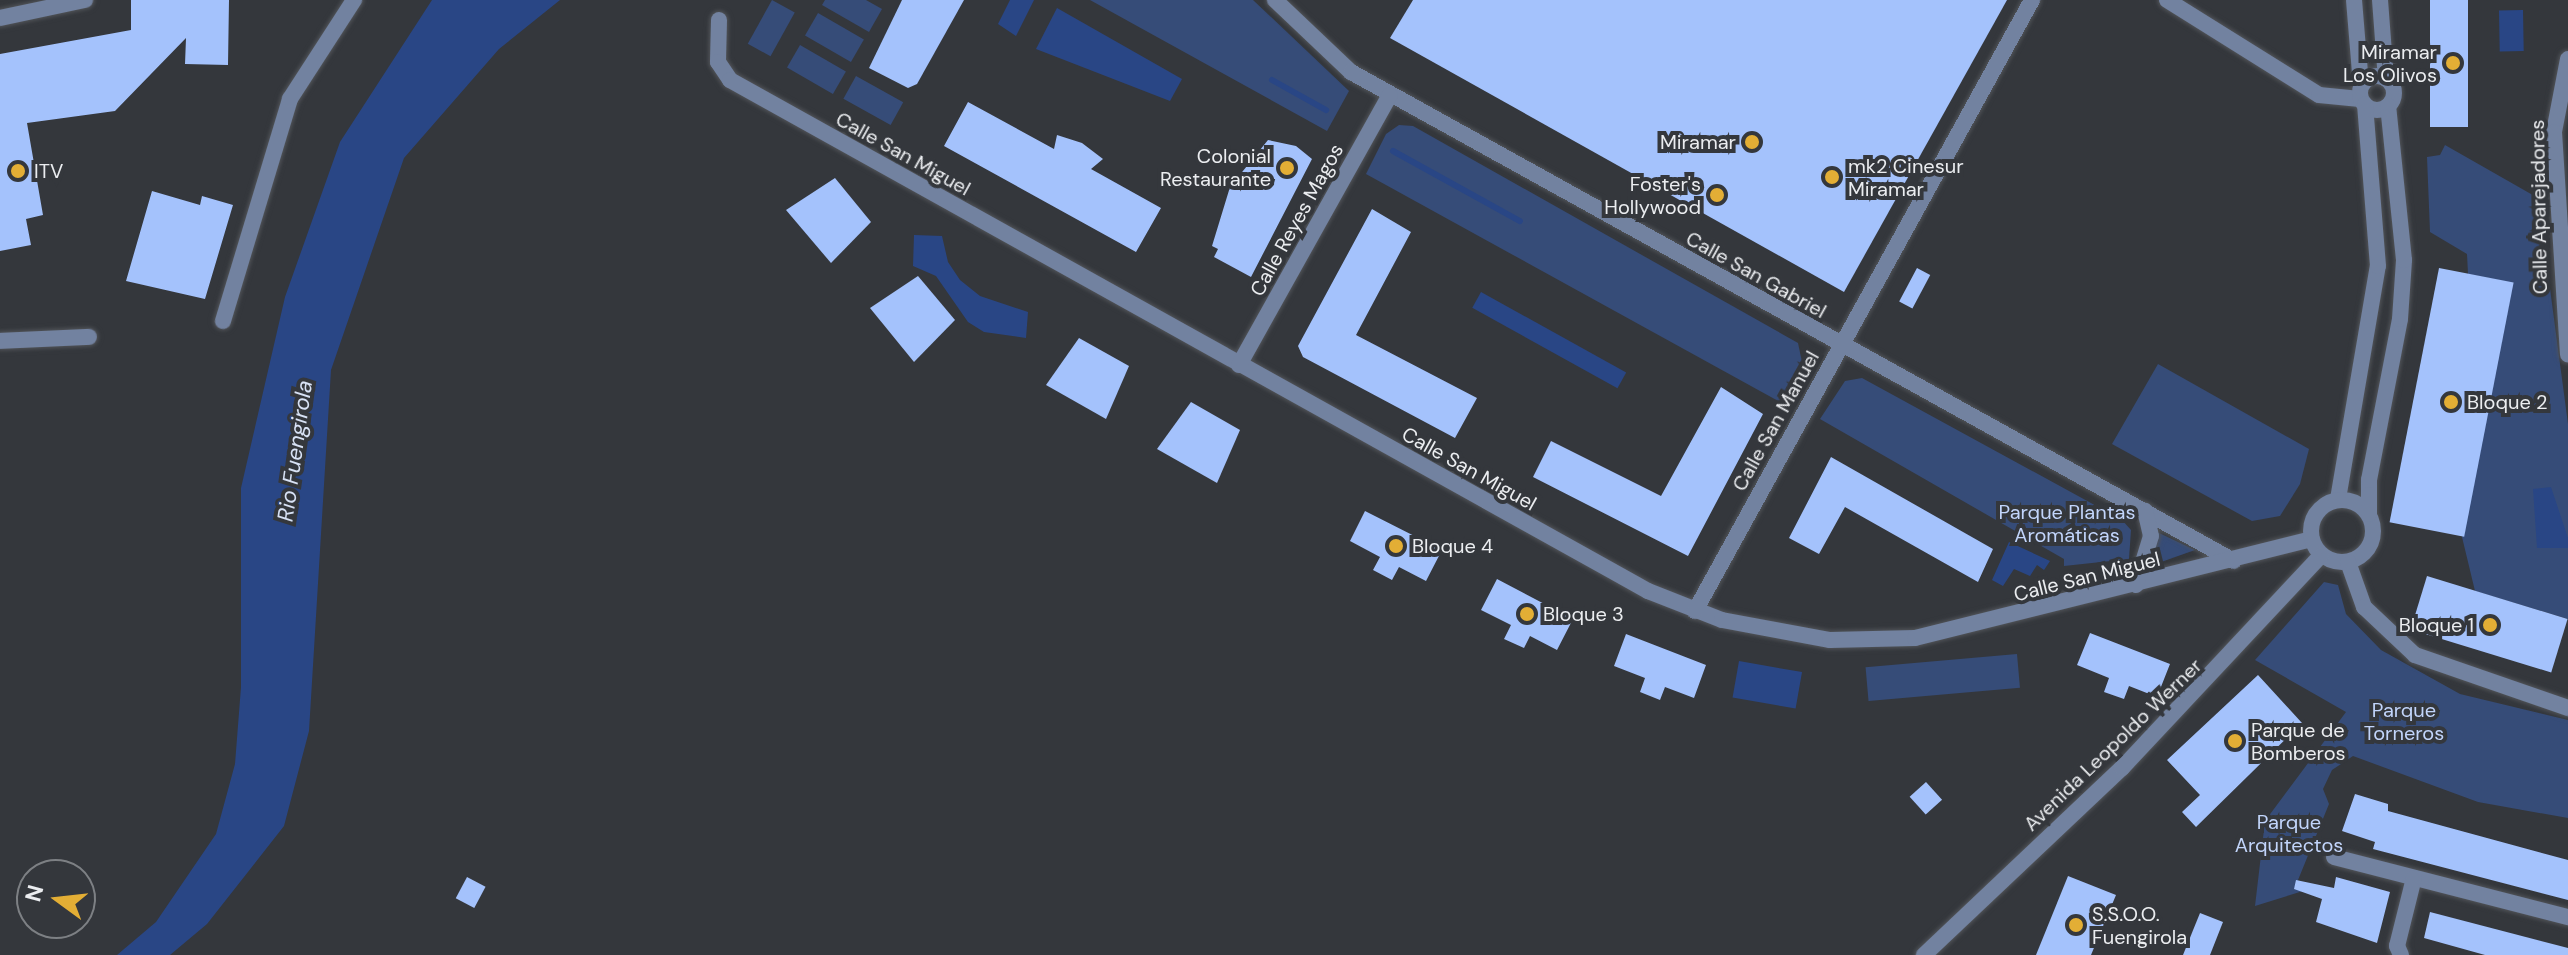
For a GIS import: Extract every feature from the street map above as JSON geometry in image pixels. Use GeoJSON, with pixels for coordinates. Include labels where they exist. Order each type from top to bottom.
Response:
{"type":"FeatureCollection","features":[{"type":"Feature","properties":{"kind":"street"},"geometry":{"type":"LineString","coordinates":[[0,18],[85,0]]}},
{"type":"Feature","properties":{"kind":"street"},"geometry":{"type":"LineString","coordinates":[[223,321],[290,99],[354,0]]}},
{"type":"Feature","properties":{"kind":"street","name":"Calle San Gabriel"},"geometry":{"type":"LineString","coordinates":[[1275,0],[1325,52],[1390,95],[2234,561]]}},
{"type":"Feature","properties":{"kind":"street","name":"Calle San Manuel"},"geometry":{"type":"LineString","coordinates":[[1695,611],[2032,0]]}},
{"type":"Feature","properties":{"kind":"street"},"geometry":{"type":"LineString","coordinates":[[2167,0],[2319,95],[2362,96],[2388,106]]}},
{"type":"Feature","properties":{"kind":"street"},"geometry":{"type":"LineString","coordinates":[[2338,499],[2378,266],[2354,0]]}},
{"type":"Feature","properties":{"kind":"street"},"geometry":{"type":"LineString","coordinates":[[2348,562],[2371,544],[2369,480],[2400,319],[2404,260],[2388,106],[2394,91],[2386,79],[2380,0]]}},
{"type":"Feature","properties":{"kind":"street","name":"Calle San Miguel"},"geometry":{"type":"LineString","coordinates":[[719,20],[718,62],[730,80],[1239,365],[1695,611],[1794,636],[1915,638],[2234,561],[2312,539]]}},
{"type":"Feature","properties":{"kind":"street","name":"Calle Aparejadores"},"geometry":{"type":"LineString","coordinates":[[2568,59],[2554,132],[2562,208],[2568,355]]}},
{"type":"Feature","properties":{"kind":"street"},"geometry":{"type":"LineString","coordinates":[[2362,96],[2371,77],[2386,79]]}},
{"type":"Feature","properties":{"kind":"street","name":"Calle Reyes Magos"},"geometry":{"type":"LineString","coordinates":[[1239,365],[1390,95]]}},
{"type":"Feature","properties":{"kind":"street"},"geometry":{"type":"LineString","coordinates":[[0,341],[89,337]]}},
{"type":"Feature","properties":{"kind":"street"},"geometry":{"type":"LineString","coordinates":[[2348,562],[2321,555],[2312,539],[2319,509],[2338,499],[2356,502],[2369,514]]}},
{"type":"Feature","properties":{"kind":"street"},"geometry":{"type":"LineString","coordinates":[[2136,585],[2151,536],[2145,511]]}},
{"type":"Feature","properties":{"kind":"street","name":"Avenida Leopoldo Werner"},"geometry":{"type":"LineString","coordinates":[[1924,955],[2122,768],[2321,555]]}},
{"type":"Feature","properties":{"kind":"street"},"geometry":{"type":"LineString","coordinates":[[2348,562],[2364,607],[2415,655],[2568,708]]}},
{"type":"Feature","properties":{"kind":"street"},"geometry":{"type":"LineString","coordinates":[[2334,857],[2568,917]]}},
{"type":"Feature","properties":{"kind":"street"},"geometry":{"type":"LineString","coordinates":[[2401,955],[2397,946],[2414,878]]}},
{"type":"Feature","properties":{"kind":"green space"},"geometry":{"type":"Polygon","coordinates":[[[772,0],[795,13],[770,56],[748,44],[772,0]]]}},
{"type":"Feature","properties":{"kind":"green space"},"geometry":{"type":"Polygon","coordinates":[[[825,0],[866,0],[882,9],[869,32],[822,5],[825,0]]]}},
{"type":"Feature","properties":{"kind":"green space"},"geometry":{"type":"Polygon","coordinates":[[[1090,0],[1253,0],[1349,91],[1327,131],[1090,0]]]}},
{"type":"Feature","properties":{"kind":"green space"},"geometry":{"type":"Polygon","coordinates":[[[818,13],[864,40],[851,62],[805,36],[818,13]]]}},
{"type":"Feature","properties":{"kind":"green space"},"geometry":{"type":"Polygon","coordinates":[[[800,45],[846,72],[833,94],[787,68],[800,45]]]}},
{"type":"Feature","properties":{"kind":"green space"},"geometry":{"type":"Polygon","coordinates":[[[856,76],[903,102],[891,125],[843,99],[856,76]]]}},
{"type":"Feature","properties":{"kind":"green space"},"geometry":{"type":"Polygon","coordinates":[[[1399,125],[1413,126],[1798,343],[1802,362],[1780,402],[1366,174],[1386,134],[1399,125]]]}},
{"type":"Feature","properties":{"kind":"green space"},"geometry":{"type":"Polygon","coordinates":[[[2445,145],[2538,198],[2568,424],[2568,619],[2475,591],[2462,537],[2513,283],[2468,274],[2467,254],[2430,232],[2427,157],[2440,155],[2445,145]]]}},
{"type":"Feature","properties":{"kind":"green space"},"geometry":{"type":"Polygon","coordinates":[[[2158,364],[2309,449],[2300,484],[2280,516],[2252,521],[2112,444],[2158,364]]]}},
{"type":"Feature","properties":{"kind":"green space","name":"Parque Plantas Aromáticas"},"geometry":{"type":"Polygon","coordinates":[[[1862,378],[2122,520],[2131,530],[2129,559],[2064,566],[2064,559],[1820,419],[1845,381],[1862,378]]]}},
{"type":"Feature","properties":{"kind":"green space"},"geometry":{"type":"Polygon","coordinates":[[[2157,532],[2195,550],[2150,566],[2157,532]]]}},
{"type":"Feature","properties":{"kind":"green space","name":"Parque Torneros"},"geometry":{"type":"Polygon","coordinates":[[[2324,582],[2338,585],[2346,614],[2381,650],[2460,694],[2568,720],[2568,818],[2478,802],[2353,756],[2332,770],[2323,789],[2329,804],[2298,880],[2303,891],[2255,906],[2265,821],[2346,712],[2255,660],[2324,582]]]}},
{"type":"Feature","properties":{"kind":"green space"},"geometry":{"type":"Polygon","coordinates":[[[2017,654],[2020,688],[1869,701],[1866,667],[2017,654]]]}},
{"type":"Feature","properties":{"kind":"water","name":"Rio Fuengirola"},"geometry":{"type":"Polygon","coordinates":[[[432,0],[560,0],[499,49],[404,158],[331,370],[309,731],[284,826],[207,924],[170,955],[117,955],[156,922],[216,834],[235,764],[241,687],[241,488],[285,297],[340,142],[432,0]]]}},
{"type":"Feature","properties":{"kind":"water"},"geometry":{"type":"Polygon","coordinates":[[[1010,0],[1034,0],[1016,36],[998,24],[1010,0]]]}},
{"type":"Feature","properties":{"kind":"water"},"geometry":{"type":"Polygon","coordinates":[[[1057,8],[1182,79],[1170,101],[1036,49],[1057,8]]]}},
{"type":"Feature","properties":{"kind":"water"},"geometry":{"type":"Polygon","coordinates":[[[2499,10],[2523,10],[2524,51],[2500,51],[2499,10]]]}},
{"type":"Feature","properties":{"kind":"water"},"geometry":{"type":"Polygon","coordinates":[[[914,235],[942,236],[948,262],[960,280],[980,296],[1028,312],[1026,338],[984,332],[968,322],[936,276],[913,266],[914,235]]]}},
{"type":"Feature","properties":{"kind":"water"},"geometry":{"type":"Polygon","coordinates":[[[1481,292],[1626,372],[1617,388],[1472,308],[1481,292]]]}},
{"type":"Feature","properties":{"kind":"water"},"geometry":{"type":"Polygon","coordinates":[[[2551,487],[2568,538],[2568,548],[2537,548],[2533,489],[2551,487]]]}},
{"type":"Feature","properties":{"kind":"water"},"geometry":{"type":"Polygon","coordinates":[[[2009,542],[2050,561],[2044,570],[2037,565],[2030,576],[2014,569],[2003,586],[1992,580],[2009,542]]]}},
{"type":"Feature","properties":{"kind":"water"},"geometry":{"type":"Polygon","coordinates":[[[1739,661],[1802,672],[1796,709],[1733,697],[1739,661]]]}},
{"type":"Feature","properties":{"kind":"building"},"geometry":{"type":"Polygon","coordinates":[[[131,0],[229,0],[228,65],[185,64],[186,38],[115,111],[27,123],[43,215],[26,219],[31,245],[0,251],[0,54],[131,30],[131,0]]]}},
{"type":"Feature","properties":{"kind":"building"},"geometry":{"type":"Polygon","coordinates":[[[902,0],[964,0],[917,84],[908,88],[869,68],[902,0]]]}},
{"type":"Feature","properties":{"kind":"building","name":"Miramar"},"geometry":{"type":"Polygon","coordinates":[[[1413,0],[2007,0],[1844,292],[1390,38],[1413,0]]]}},
{"type":"Feature","properties":{"kind":"building","name":"Miramar Los Olivos"},"geometry":{"type":"Polygon","coordinates":[[[2430,0],[2468,0],[2468,127],[2430,127],[2430,0]]]}},
{"type":"Feature","properties":{"kind":"building"},"geometry":{"type":"Polygon","coordinates":[[[968,102],[1054,149],[1057,135],[1082,143],[1103,159],[1091,169],[1161,208],[1136,252],[944,146],[968,102]]]}},
{"type":"Feature","properties":{"kind":"building"},"geometry":{"type":"Polygon","coordinates":[[[1268,140],[1296,146],[1312,159],[1251,277],[1214,257],[1218,249],[1212,246],[1230,187],[1268,140]]]}},
{"type":"Feature","properties":{"kind":"building"},"geometry":{"type":"Polygon","coordinates":[[[835,178],[871,222],[831,263],[786,210],[835,178]]]}},
{"type":"Feature","properties":{"kind":"building"},"geometry":{"type":"Polygon","coordinates":[[[152,191],[200,205],[202,196],[233,205],[205,299],[126,281],[152,191]]]}},
{"type":"Feature","properties":{"kind":"building"},"geometry":{"type":"Polygon","coordinates":[[[1372,209],[1411,232],[1356,335],[1477,398],[1455,438],[1303,357],[1298,346],[1372,209]]]}},
{"type":"Feature","properties":{"kind":"building"},"geometry":{"type":"Polygon","coordinates":[[[1917,268],[1930,275],[1912,309],[1899,302],[1917,268]]]}},
{"type":"Feature","properties":{"kind":"building","name":"Bloque 2"},"geometry":{"type":"Polygon","coordinates":[[[2439,268],[2514,283],[2464,537],[2390,522],[2439,268]]]}},
{"type":"Feature","properties":{"kind":"building"},"geometry":{"type":"Polygon","coordinates":[[[918,276],[955,320],[914,362],[870,308],[918,276]]]}},
{"type":"Feature","properties":{"kind":"building"},"geometry":{"type":"Polygon","coordinates":[[[1079,338],[1129,366],[1106,419],[1046,385],[1079,338]]]}},
{"type":"Feature","properties":{"kind":"building"},"geometry":{"type":"Polygon","coordinates":[[[1721,387],[1763,414],[1688,556],[1533,477],[1551,441],[1661,496],[1721,387]]]}},
{"type":"Feature","properties":{"kind":"building"},"geometry":{"type":"Polygon","coordinates":[[[1191,402],[1240,430],[1217,483],[1157,449],[1191,402]]]}},
{"type":"Feature","properties":{"kind":"building"},"geometry":{"type":"Polygon","coordinates":[[[1831,457],[1993,549],[1978,582],[1845,507],[1819,554],[1789,538],[1831,457]]]}},
{"type":"Feature","properties":{"kind":"building","name":"Bloque 4"},"geometry":{"type":"Polygon","coordinates":[[[1365,511],[1442,550],[1426,581],[1399,567],[1392,580],[1373,570],[1380,557],[1350,541],[1365,511]]]}},
{"type":"Feature","properties":{"kind":"building","name":"Bloque 1"},"geometry":{"type":"Polygon","coordinates":[[[2427,576],[2568,619],[2551,673],[2411,630],[2427,576]]]}},
{"type":"Feature","properties":{"kind":"building","name":"Bloque 3"},"geometry":{"type":"Polygon","coordinates":[[[1497,579],[1573,619],[1557,650],[1530,636],[1524,648],[1504,639],[1511,625],[1481,610],[1497,579]]]}},
{"type":"Feature","properties":{"kind":"building"},"geometry":{"type":"Polygon","coordinates":[[[2090,633],[2170,664],[2157,697],[2129,686],[2124,699],[2104,692],[2109,678],[2077,665],[2090,633]]]}},
{"type":"Feature","properties":{"kind":"building"},"geometry":{"type":"Polygon","coordinates":[[[1626,634],[1706,665],[1694,698],[1665,687],[1660,700],[1640,692],[1645,678],[1614,666],[1626,634]]]}},
{"type":"Feature","properties":{"kind":"building","name":"Parque de Bomberos"},"geometry":{"type":"Polygon","coordinates":[[[2258,675],[2302,723],[2196,827],[2182,812],[2200,795],[2167,760],[2258,675]]]}},
{"type":"Feature","properties":{"kind":"building"},"geometry":{"type":"Polygon","coordinates":[[[1926,782],[1942,800],[1926,815],[1910,797],[1926,782]]]}},
{"type":"Feature","properties":{"kind":"building"},"geometry":{"type":"Polygon","coordinates":[[[2355,794],[2388,804],[2388,811],[2568,860],[2568,900],[2373,849],[2375,842],[2342,831],[2355,794]]]}},
{"type":"Feature","properties":{"kind":"building","name":"S.S.O.O. Fuengirola"},"geometry":{"type":"Polygon","coordinates":[[[2068,876],[2116,895],[2091,955],[2036,955],[2068,876]]]}},
{"type":"Feature","properties":{"kind":"building"},"geometry":{"type":"Polygon","coordinates":[[[467,877],[486,887],[474,908],[456,898],[467,877]]]}},
{"type":"Feature","properties":{"kind":"building"},"geometry":{"type":"Polygon","coordinates":[[[2336,877],[2390,892],[2377,943],[2316,922],[2322,899],[2294,889],[2296,880],[2334,888],[2336,877]]]}},
{"type":"Feature","properties":{"kind":"building"},"geometry":{"type":"Polygon","coordinates":[[[2430,912],[2568,948],[2568,955],[2485,955],[2424,938],[2430,912]]]}},
{"type":"Feature","properties":{"kind":"building"},"geometry":{"type":"Polygon","coordinates":[[[2200,913],[2223,922],[2210,955],[2183,955],[2200,913]]]}},
{"type":"Feature","properties":{"kind":"waterway"},"geometry":{"type":"LineString","coordinates":[[1272,80],[1326,110]]}},
{"type":"Feature","properties":{"kind":"waterway"},"geometry":{"type":"LineString","coordinates":[[1393,151],[1520,221]]}},
{"type":"Feature","properties":{"kind":"place","name":"Miramar Los Olivos"},"geometry":{"type":"Point","coordinates":[2453,63]}},
{"type":"Feature","properties":{"kind":"place","name":"Miramar"},"geometry":{"type":"Point","coordinates":[1752,142]}},
{"type":"Feature","properties":{"kind":"place","name":"Colonial Restaurante"},"geometry":{"type":"Point","coordinates":[1287,168]}},
{"type":"Feature","properties":{"kind":"place","name":"ITV"},"geometry":{"type":"Point","coordinates":[18,171]}},
{"type":"Feature","properties":{"kind":"place","name":"mk2 Cinesur Miramar"},"geometry":{"type":"Point","coordinates":[1832,177]}},
{"type":"Feature","properties":{"kind":"place","name":"Foster's Hollywood"},"geometry":{"type":"Point","coordinates":[1717,195]}},
{"type":"Feature","properties":{"kind":"place","name":"Bloque 2"},"geometry":{"type":"Point","coordinates":[2451,402]}},
{"type":"Feature","properties":{"kind":"place","name":"Bloque 4"},"geometry":{"type":"Point","coordinates":[1396,546]}},
{"type":"Feature","properties":{"kind":"place","name":"Bloque 3"},"geometry":{"type":"Point","coordinates":[1527,614]}},
{"type":"Feature","properties":{"kind":"place","name":"Bloque 1"},"geometry":{"type":"Point","coordinates":[2490,625]}},
{"type":"Feature","properties":{"kind":"place","name":"Parque de Bomberos"},"geometry":{"type":"Point","coordinates":[2235,741]}},
{"type":"Feature","properties":{"kind":"place","name":"S.S.O.O. Fuengirola"},"geometry":{"type":"Point","coordinates":[2076,925]}},
{"type":"Feature","properties":{"kind":"park label","name":"Parque Arquitectos"},"geometry":{"type":"Point","coordinates":[2289,834]}}]}
